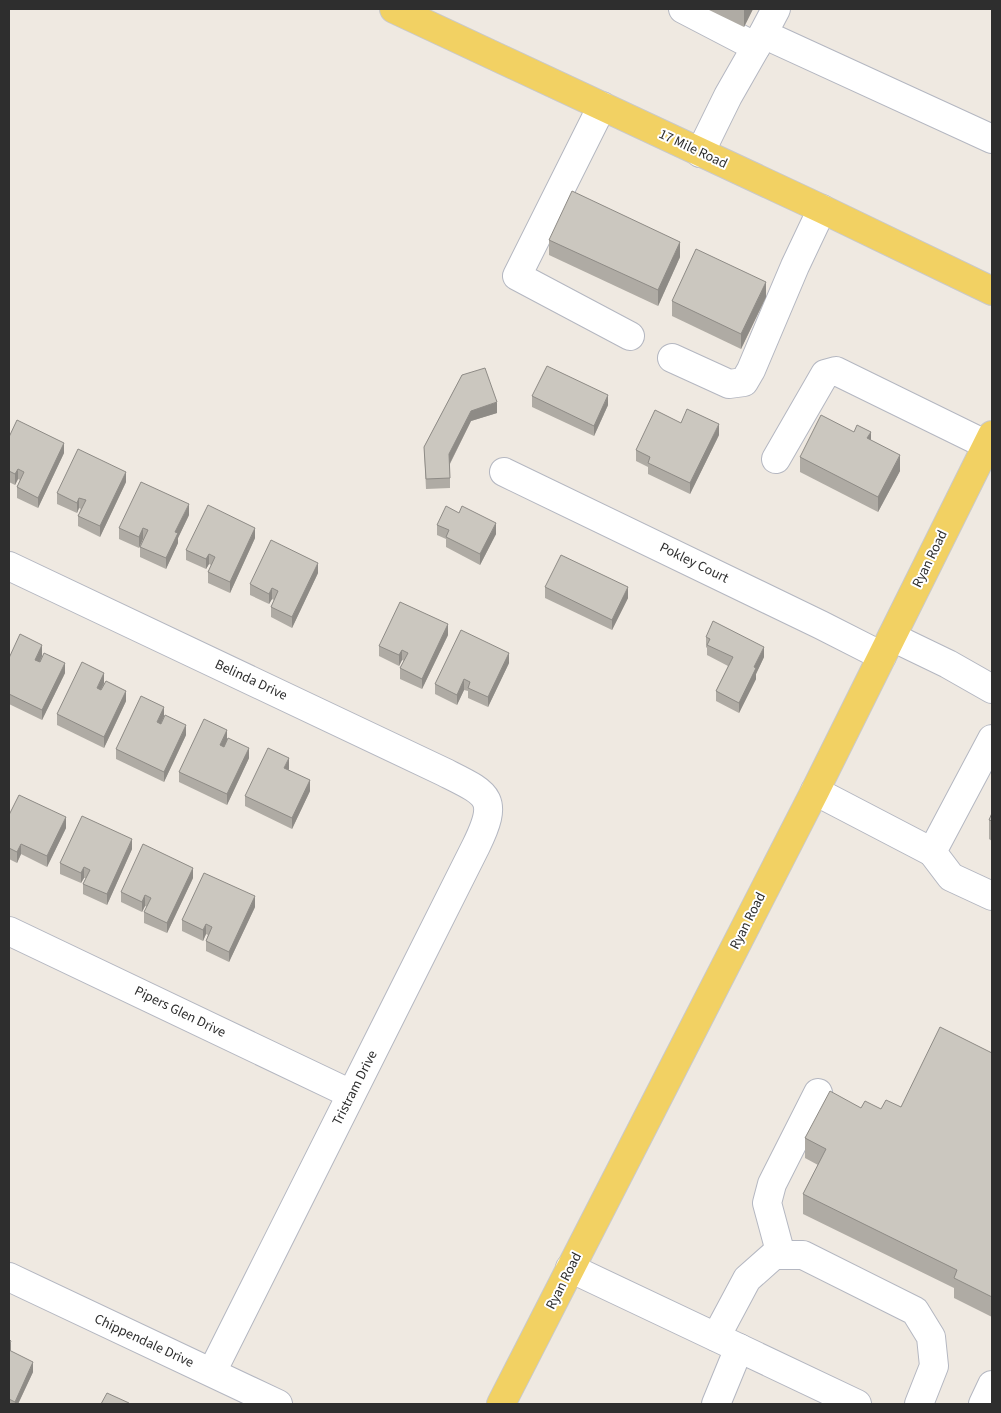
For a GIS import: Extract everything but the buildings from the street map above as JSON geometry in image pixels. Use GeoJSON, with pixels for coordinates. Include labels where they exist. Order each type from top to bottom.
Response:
{"type":"FeatureCollection","features":[{"type":"Feature","properties":{"kind":"main road","name":"17 Mile Road"},"geometry":{"type":"LineString","coordinates":[[394,9],[822,209],[992,291]]}},
{"type":"Feature","properties":{"kind":"main road","name":"Ryan Road"},"geometry":{"type":"LineString","coordinates":[[501,1404],[815,791],[990,440]]}},
{"type":"Feature","properties":{"kind":"street"},"geometry":{"type":"LineString","coordinates":[[683,9],[992,139]]}},
{"type":"Feature","properties":{"kind":"street"},"geometry":{"type":"LineString","coordinates":[[700,153],[728,96],[776,9]]}},
{"type":"Feature","properties":{"kind":"street"},"geometry":{"type":"LineString","coordinates":[[602,106],[517,276],[630,336]]}},
{"type":"Feature","properties":{"kind":"street"},"geometry":{"type":"LineString","coordinates":[[672,358],[729,384],[744,382],[822,209]]}},
{"type":"Feature","properties":{"kind":"street"},"geometry":{"type":"LineString","coordinates":[[776,459],[824,374],[836,371],[990,440]]}},
{"type":"Feature","properties":{"kind":"street","name":"Pokley Court"},"geometry":{"type":"LineString","coordinates":[[504,472],[820,624],[887,647],[948,664],[992,689]]}},
{"type":"Feature","properties":{"kind":"street","name":"Belinda Drive"},"geometry":{"type":"LineString","coordinates":[[9,566],[475,787],[488,801]]}},
{"type":"Feature","properties":{"kind":"street"},"geometry":{"type":"LineString","coordinates":[[932,852],[992,738]]}},
{"type":"Feature","properties":{"kind":"street"},"geometry":{"type":"LineString","coordinates":[[815,791],[932,852],[950,877],[992,896]]}},
{"type":"Feature","properties":{"kind":"street","name":"Tristram Drive"},"geometry":{"type":"LineString","coordinates":[[212,1372],[482,833],[486,824],[488,801]]}},
{"type":"Feature","properties":{"kind":"street","name":"Pipers Glen Drive"},"geometry":{"type":"LineString","coordinates":[[9,931],[352,1094]]}},
{"type":"Feature","properties":{"kind":"street"},"geometry":{"type":"LineString","coordinates":[[781,1254],[767,1203],[772,1184],[818,1093]]}},
{"type":"Feature","properties":{"kind":"street"},"geometry":{"type":"LineString","coordinates":[[716,1404],[727,1343],[747,1279],[774,1255],[781,1254],[803,1255],[914,1311],[931,1337],[934,1366],[919,1404]]}},
{"type":"Feature","properties":{"kind":"street"},"geometry":{"type":"LineString","coordinates":[[570,1268],[856,1404]]}},
{"type":"Feature","properties":{"kind":"street","name":"Chippendale Drive"},"geometry":{"type":"LineString","coordinates":[[9,1277],[278,1404]]}},
{"type":"Feature","properties":{"kind":"street"},"geometry":{"type":"LineString","coordinates":[[983,1404],[992,1385]]}}]}
